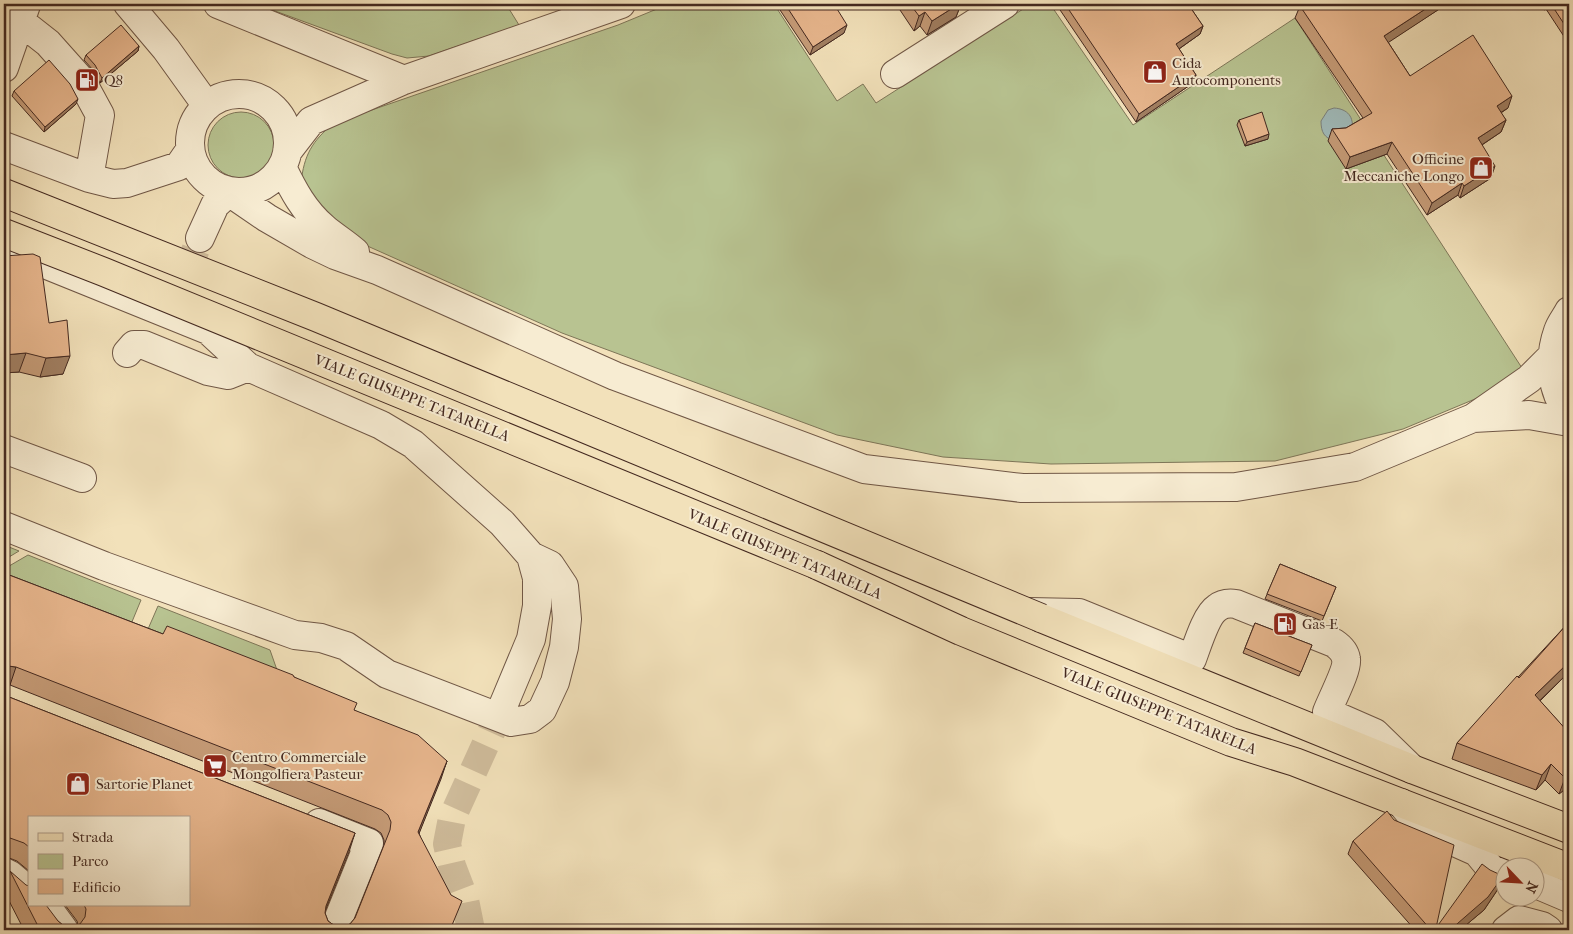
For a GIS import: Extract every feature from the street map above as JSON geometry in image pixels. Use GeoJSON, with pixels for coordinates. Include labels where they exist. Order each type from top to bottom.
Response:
{"type":"FeatureCollection","features":[{"type":"Feature","properties":{"kind":"main road"},"geometry":{"type":"LineString","coordinates":[[4,194],[316,317],[1034,615],[1412,769],[1564,827]]}},
{"type":"Feature","properties":{"kind":"main road","name":"VIALE GIUSEPPE TATARELLA"},"geometry":{"type":"LineString","coordinates":[[4,233],[159,294],[817,565],[961,631],[1231,742],[1294,762],[1569,868]]}},
{"type":"Feature","properties":{"kind":"street"},"geometry":{"type":"LineString","coordinates":[[128,4],[166,49],[207,106]]}},
{"type":"Feature","properties":{"kind":"street"},"geometry":{"type":"LineString","coordinates":[[218,4],[404,80]]}},
{"type":"Feature","properties":{"kind":"street"},"geometry":{"type":"LineString","coordinates":[[200,238],[215,205],[229,192],[258,189],[272,180],[311,121],[404,80],[620,4]]}},
{"type":"Feature","properties":{"kind":"street"},"geometry":{"type":"LineString","coordinates":[[895,74],[1004,4]]}},
{"type":"Feature","properties":{"kind":"street"},"geometry":{"type":"LineString","coordinates":[[4,68],[23,12]]}},
{"type":"Feature","properties":{"kind":"street"},"geometry":{"type":"LineString","coordinates":[[23,12],[81,80],[100,115],[89,178]]}},
{"type":"Feature","properties":{"kind":"street"},"geometry":{"type":"LineString","coordinates":[[377,270],[324,228],[307,211],[294,193],[285,159],[287,137],[283,122],[275,110],[266,102],[242,94],[218,99],[207,106],[193,126],[190,138],[190,150],[194,164],[202,176],[213,185],[229,192],[267,218],[312,244],[335,255],[377,270],[615,376],[864,469],[1022,488],[1236,487],[1355,467],[1473,418],[1529,379],[1552,356]]}},
{"type":"Feature","properties":{"kind":"street"},"geometry":{"type":"LineString","coordinates":[[275,110],[311,121]]}},
{"type":"Feature","properties":{"kind":"street"},"geometry":{"type":"LineString","coordinates":[[4,146],[89,178],[113,184],[127,183],[179,166],[190,150]]}},
{"type":"Feature","properties":{"kind":"street"},"geometry":{"type":"LineString","coordinates":[[4,247],[208,330],[248,367],[381,425],[413,444],[502,523],[531,556],[550,565],[564,586],[567,619],[564,647],[555,682],[542,710],[530,719],[511,722],[387,674],[346,646],[321,638],[295,636],[104,566],[4,526]]}},
{"type":"Feature","properties":{"kind":"street"},"geometry":{"type":"LineString","coordinates":[[1569,311],[1558,331],[1552,356],[1557,392],[1569,414]]}},
{"type":"Feature","properties":{"kind":"street"},"geometry":{"type":"LineString","coordinates":[[127,353],[134,345],[144,345],[208,371],[228,375],[248,367]]}},
{"type":"Feature","properties":{"kind":"street"},"geometry":{"type":"LineString","coordinates":[[1473,418],[1529,415],[1569,422]]}},
{"type":"Feature","properties":{"kind":"street"},"geometry":{"type":"LineString","coordinates":[[4,448],[82,478]]}},
{"type":"Feature","properties":{"kind":"street"},"geometry":{"type":"LineString","coordinates":[[504,706],[531,639],[537,606],[537,578],[531,556]]}},
{"type":"Feature","properties":{"kind":"street"},"geometry":{"type":"LineString","coordinates":[[1034,615],[1079,614],[1192,659],[1215,608],[1227,603],[1236,604],[1326,640],[1341,648],[1346,657],[1346,666],[1327,712],[1375,732],[1412,769]]}},
{"type":"Feature","properties":{"kind":"street"},"geometry":{"type":"LineString","coordinates":[[1401,803],[1421,827],[1477,852],[1490,869],[1496,871]]}},
{"type":"Feature","properties":{"kind":"street"},"geometry":{"type":"LineString","coordinates":[[296,814],[369,843],[334,930]]}},
{"type":"Feature","properties":{"kind":"street"},"geometry":{"type":"LineString","coordinates":[[4,872],[28,891]]}},
{"type":"Feature","properties":{"kind":"street"},"geometry":{"type":"LineString","coordinates":[[1546,888],[1569,898]]}},
{"type":"Feature","properties":{"kind":"street"},"geometry":{"type":"LineString","coordinates":[[45,906],[64,930]]}},
{"type":"Feature","properties":{"kind":"street"},"geometry":{"type":"LineString","coordinates":[[1506,930],[1519,920],[1542,926],[1548,930]]}},
{"type":"Feature","properties":{"kind":"green space"},"geometry":{"type":"Polygon","coordinates":[[[256,4],[506,4],[519,25],[429,56],[407,58],[256,4]]]}},
{"type":"Feature","properties":{"kind":"green space"},"geometry":{"type":"Polygon","coordinates":[[[669,4],[774,4],[837,101],[863,84],[876,103],[1031,4],[1050,4],[1133,125],[1295,18],[1522,368],[1511,384],[1403,429],[1275,461],[1051,464],[943,457],[837,435],[562,333],[354,240],[335,227],[301,183],[304,164],[310,149],[334,123],[618,25],[669,4]]]}},
{"type":"Feature","properties":{"kind":"green space"},"geometry":{"type":"Polygon","coordinates":[[[234,112],[248,112],[260,117],[269,126],[274,138],[272,158],[265,169],[248,178],[234,178],[222,173],[213,164],[208,152],[208,138],[213,126],[222,117],[234,112]]]}},
{"type":"Feature","properties":{"kind":"green space"},"geometry":{"type":"Polygon","coordinates":[[[4,545],[19,551],[4,560],[4,545]]]}},
{"type":"Feature","properties":{"kind":"green space"},"geometry":{"type":"Polygon","coordinates":[[[28,555],[141,600],[129,629],[4,580],[4,569],[28,555]]]}},
{"type":"Feature","properties":{"kind":"green space"},"geometry":{"type":"Polygon","coordinates":[[[158,606],[270,650],[284,690],[145,636],[158,606]]]}},
{"type":"Feature","properties":{"kind":"water"},"geometry":{"type":"Polygon","coordinates":[[[1334,108],[1349,114],[1352,121],[1352,130],[1335,141],[1324,134],[1321,121],[1328,110],[1334,108]]]}},
{"type":"Feature","properties":{"kind":"building"},"geometry":{"type":"Polygon","coordinates":[[[785,4],[834,4],[847,25],[813,47],[785,4]]]}},
{"type":"Feature","properties":{"kind":"building"},"geometry":{"type":"Polygon","coordinates":[[[910,4],[959,4],[932,21],[925,12],[919,16],[910,4]]]}},
{"type":"Feature","properties":{"kind":"building"},"geometry":{"type":"Polygon","coordinates":[[[1065,4],[1188,4],[1203,26],[1176,44],[1196,75],[1139,114],[1065,4]]]}},
{"type":"Feature","properties":{"kind":"building"},"geometry":{"type":"Polygon","coordinates":[[[1303,4],[1433,4],[1384,36],[1410,76],[1473,35],[1512,96],[1497,106],[1506,120],[1478,138],[1495,166],[1464,186],[1462,183],[1432,203],[1392,142],[1350,157],[1332,129],[1346,128],[1372,113],[1300,6],[1303,4]]]}},
{"type":"Feature","properties":{"kind":"building"},"geometry":{"type":"Polygon","coordinates":[[[1551,4],[1568,4],[1568,30],[1551,4]]]}},
{"type":"Feature","properties":{"kind":"building"},"geometry":{"type":"Polygon","coordinates":[[[121,25],[139,46],[102,78],[95,65],[86,55],[121,25]]]}},
{"type":"Feature","properties":{"kind":"building"},"geometry":{"type":"Polygon","coordinates":[[[49,60],[70,84],[78,99],[45,127],[14,91],[49,60]]]}},
{"type":"Feature","properties":{"kind":"building"},"geometry":{"type":"Polygon","coordinates":[[[1262,112],[1269,134],[1247,142],[1239,120],[1262,112]]]}},
{"type":"Feature","properties":{"kind":"building"},"geometry":{"type":"Polygon","coordinates":[[[33,254],[40,257],[49,323],[67,320],[70,356],[46,358],[26,353],[4,355],[4,256],[33,254]]]}},
{"type":"Feature","properties":{"kind":"building"},"geometry":{"type":"Polygon","coordinates":[[[1280,564],[1336,587],[1324,616],[1267,594],[1280,564]]]}},
{"type":"Feature","properties":{"kind":"building","name":"Centro Commerciale Mongolfiera Pasteur"},"geometry":{"type":"Polygon","coordinates":[[[4,573],[163,634],[167,626],[293,675],[357,703],[354,710],[418,735],[447,761],[418,832],[451,895],[462,901],[450,930],[40,930],[10,871],[28,886],[28,906],[47,906],[64,926],[73,927],[80,924],[85,917],[84,906],[190,906],[190,816],[28,816],[28,846],[10,838],[4,840],[4,695],[355,833],[326,906],[325,913],[328,921],[335,926],[343,927],[350,924],[355,918],[390,830],[391,822],[388,815],[382,810],[16,667],[8,666],[4,668],[4,573]]]}},
{"type":"Feature","properties":{"kind":"building"},"geometry":{"type":"Polygon","coordinates":[[[1569,622],[1569,662],[1535,695],[1569,733],[1569,774],[1565,778],[1551,764],[1542,775],[1457,743],[1517,676],[1519,678],[1569,622]]]}},
{"type":"Feature","properties":{"kind":"building"},"geometry":{"type":"Polygon","coordinates":[[[1255,623],[1312,645],[1301,672],[1245,648],[1255,623]]]}},
{"type":"Feature","properties":{"kind":"building"},"geometry":{"type":"Polygon","coordinates":[[[1387,811],[1394,820],[1454,845],[1436,928],[1482,864],[1496,873],[1496,886],[1488,897],[1450,930],[1431,930],[1353,841],[1387,811]]]}},
{"type":"Feature","properties":{"kind":"tunnel"},"geometry":{"type":"LineString","coordinates":[[171,315],[200,238]]}},
{"type":"Feature","properties":{"kind":"tunnel"},"geometry":{"type":"LineString","coordinates":[[471,930],[465,900],[452,866],[447,844],[452,818],[503,706]]}},
{"type":"Feature","properties":{"kind":"place","name":"Cida Autocomponents"},"geometry":{"type":"Point","coordinates":[1155,72]}},
{"type":"Feature","properties":{"kind":"place","name":"Q8"},"geometry":{"type":"Point","coordinates":[87,80]}},
{"type":"Feature","properties":{"kind":"place","name":"Officine Meccaniche Longo"},"geometry":{"type":"Point","coordinates":[1481,168]}},
{"type":"Feature","properties":{"kind":"place","name":"Gas-E"},"geometry":{"type":"Point","coordinates":[1285,624]}},
{"type":"Feature","properties":{"kind":"place","name":"Centro Commerciale Mongolfiera Pasteur"},"geometry":{"type":"Point","coordinates":[215,766]}},
{"type":"Feature","properties":{"kind":"place","name":"Sartorie Planet"},"geometry":{"type":"Point","coordinates":[78,784]}}]}
